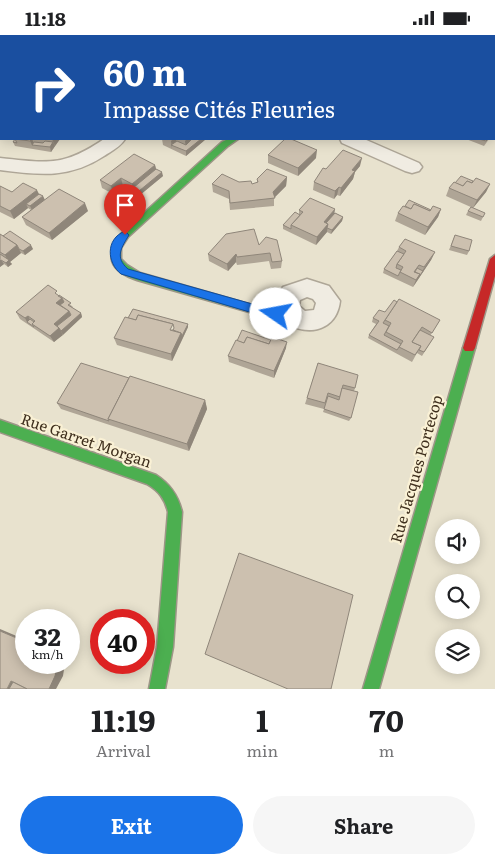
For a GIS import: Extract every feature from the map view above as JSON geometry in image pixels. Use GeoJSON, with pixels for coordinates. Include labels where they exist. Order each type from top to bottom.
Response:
{"type":"FeatureCollection","features":[{"type":"Feature","properties":{"kind":"street"},"geometry":{"type":"LineString","coordinates":[[0,164],[40,169],[68,166],[94,156],[115,140]]}},
{"type":"Feature","properties":{"kind":"street"},"geometry":{"type":"LineString","coordinates":[[232,140],[225,144],[120,240],[116,246],[114,257],[119,267],[137,276],[263,312],[276,314],[290,311]]}},
{"type":"Feature","properties":{"kind":"street"},"geometry":{"type":"LineString","coordinates":[[351,140],[412,167]]}},
{"type":"Feature","properties":{"kind":"street","name":"Rue Jacques Portecop"},"geometry":{"type":"LineString","coordinates":[[371,689],[495,259]]}},
{"type":"Feature","properties":{"kind":"street","name":"Rue Garret Morgan"},"geometry":{"type":"LineString","coordinates":[[0,426],[151,479],[163,486],[169,493],[173,501],[174,513],[165,647],[157,689]]}},
{"type":"Feature","properties":{"kind":"building"},"geometry":{"type":"Polygon","coordinates":[[[191,140],[200,140],[186,151],[171,145],[177,141],[186,145],[191,140]]]}},
{"type":"Feature","properties":{"kind":"building"},"geometry":{"type":"Polygon","coordinates":[[[284,140],[293,140],[317,150],[298,168],[268,155],[284,140]]]}},
{"type":"Feature","properties":{"kind":"building"},"geometry":{"type":"Polygon","coordinates":[[[45,141],[53,142],[50,147],[32,145],[34,142],[43,143],[45,141]]]}},
{"type":"Feature","properties":{"kind":"building"},"geometry":{"type":"Polygon","coordinates":[[[343,150],[362,158],[352,170],[355,171],[341,188],[339,187],[335,191],[314,182],[323,168],[326,169],[343,150]]]}},
{"type":"Feature","properties":{"kind":"building"},"geometry":{"type":"Polygon","coordinates":[[[134,154],[155,165],[132,184],[121,178],[111,186],[100,180],[134,154]]]}},
{"type":"Feature","properties":{"kind":"building"},"geometry":{"type":"Polygon","coordinates":[[[156,169],[162,172],[139,191],[133,188],[156,169]]]}},
{"type":"Feature","properties":{"kind":"building"},"geometry":{"type":"Polygon","coordinates":[[[267,169],[287,177],[273,192],[275,198],[230,203],[229,191],[212,184],[222,174],[239,182],[251,181],[252,184],[258,182],[257,179],[267,169]]]}},
{"type":"Feature","properties":{"kind":"building"},"geometry":{"type":"Polygon","coordinates":[[[461,176],[473,181],[472,183],[467,181],[463,186],[455,183],[461,176]]]}},
{"type":"Feature","properties":{"kind":"building"},"geometry":{"type":"Polygon","coordinates":[[[476,178],[490,184],[477,200],[449,188],[454,182],[463,186],[467,181],[472,183],[476,178]]]}},
{"type":"Feature","properties":{"kind":"building"},"geometry":{"type":"Polygon","coordinates":[[[23,183],[37,190],[10,211],[0,206],[0,186],[12,192],[23,183]]]}},
{"type":"Feature","properties":{"kind":"building"},"geometry":{"type":"Polygon","coordinates":[[[59,189],[85,203],[49,233],[22,217],[59,189]]]}},
{"type":"Feature","properties":{"kind":"building"},"geometry":{"type":"Polygon","coordinates":[[[39,194],[43,196],[30,206],[26,204],[39,194]]]}},
{"type":"Feature","properties":{"kind":"building"},"geometry":{"type":"Polygon","coordinates":[[[310,198],[335,209],[324,222],[328,224],[317,237],[291,225],[303,212],[299,210],[310,198]]]}},
{"type":"Feature","properties":{"kind":"building"},"geometry":{"type":"Polygon","coordinates":[[[409,200],[431,210],[414,204],[411,209],[405,206],[409,200]]]}},
{"type":"Feature","properties":{"kind":"building"},"geometry":{"type":"Polygon","coordinates":[[[414,204],[430,211],[433,206],[441,209],[428,227],[398,213],[403,206],[411,209],[414,204]]]}},
{"type":"Feature","properties":{"kind":"building"},"geometry":{"type":"Polygon","coordinates":[[[471,207],[485,213],[483,217],[468,211],[471,207]]]}},
{"type":"Feature","properties":{"kind":"building"},"geometry":{"type":"Polygon","coordinates":[[[295,212],[300,215],[291,225],[291,229],[283,225],[295,212]]]}},
{"type":"Feature","properties":{"kind":"building"},"geometry":{"type":"Polygon","coordinates":[[[335,213],[343,217],[332,230],[327,228],[328,224],[326,223],[335,213]]]}},
{"type":"Feature","properties":{"kind":"building"},"geometry":{"type":"Polygon","coordinates":[[[254,229],[259,245],[266,237],[277,240],[282,261],[272,262],[270,253],[237,257],[236,254],[227,264],[208,254],[226,234],[254,229]]]}},
{"type":"Feature","properties":{"kind":"building"},"geometry":{"type":"Polygon","coordinates":[[[10,231],[31,245],[23,251],[19,249],[17,245],[3,236],[10,231]]]}},
{"type":"Feature","properties":{"kind":"building"},"geometry":{"type":"Polygon","coordinates":[[[0,234],[17,245],[5,255],[0,252],[0,234]]]}},
{"type":"Feature","properties":{"kind":"building"},"geometry":{"type":"Polygon","coordinates":[[[455,235],[472,240],[469,251],[451,246],[455,235]]]}},
{"type":"Feature","properties":{"kind":"building"},"geometry":{"type":"Polygon","coordinates":[[[405,239],[435,252],[424,267],[419,265],[414,272],[420,274],[416,280],[400,272],[403,267],[397,264],[406,251],[399,247],[405,239]]]}},
{"type":"Feature","properties":{"kind":"building"},"geometry":{"type":"Polygon","coordinates":[[[397,251],[404,254],[397,264],[396,268],[401,270],[398,276],[384,269],[397,251]]]}},
{"type":"Feature","properties":{"kind":"building"},"geometry":{"type":"Polygon","coordinates":[[[0,254],[9,260],[6,263],[0,261],[0,254]]]}},
{"type":"Feature","properties":{"kind":"building"},"geometry":{"type":"Polygon","coordinates":[[[417,268],[423,271],[418,278],[420,274],[415,272],[417,268]]]}},
{"type":"Feature","properties":{"kind":"building"},"geometry":{"type":"Polygon","coordinates":[[[48,285],[57,291],[55,293],[62,298],[56,303],[69,311],[54,324],[59,328],[50,336],[32,324],[35,321],[28,316],[25,318],[16,312],[48,285]]]}},
{"type":"Feature","properties":{"kind":"building"},"geometry":{"type":"Polygon","coordinates":[[[59,295],[71,303],[68,305],[81,313],[61,331],[57,326],[71,315],[69,311],[60,305],[64,302],[59,295]]]}},
{"type":"Feature","properties":{"kind":"building"},"geometry":{"type":"Polygon","coordinates":[[[399,299],[440,320],[432,333],[422,327],[412,342],[421,346],[415,355],[399,347],[403,341],[386,332],[391,323],[385,320],[399,299]]]}},
{"type":"Feature","properties":{"kind":"building"},"geometry":{"type":"Polygon","coordinates":[[[394,300],[397,302],[383,323],[389,326],[384,335],[401,344],[397,350],[369,335],[379,321],[373,318],[379,310],[385,312],[394,300]]]}},
{"type":"Feature","properties":{"kind":"building"},"geometry":{"type":"Polygon","coordinates":[[[133,309],[188,324],[182,336],[181,333],[173,330],[173,324],[138,315],[136,320],[128,318],[133,309]]]}},
{"type":"Feature","properties":{"kind":"building"},"geometry":{"type":"Polygon","coordinates":[[[138,315],[173,324],[170,330],[181,333],[171,354],[114,338],[125,317],[136,320],[138,315]]]}},
{"type":"Feature","properties":{"kind":"building"},"geometry":{"type":"Polygon","coordinates":[[[30,319],[34,322],[32,324],[34,327],[27,322],[30,319]]]}},
{"type":"Feature","properties":{"kind":"building"},"geometry":{"type":"Polygon","coordinates":[[[242,330],[271,340],[269,344],[247,337],[244,343],[237,341],[242,330]]]}},
{"type":"Feature","properties":{"kind":"building"},"geometry":{"type":"Polygon","coordinates":[[[420,330],[434,337],[424,352],[419,350],[421,346],[412,342],[420,330]]]}},
{"type":"Feature","properties":{"kind":"building"},"geometry":{"type":"Polygon","coordinates":[[[247,337],[269,344],[272,337],[287,342],[274,371],[228,356],[236,340],[244,343],[247,337]]]}},
{"type":"Feature","properties":{"kind":"building"},"geometry":{"type":"Polygon","coordinates":[[[81,363],[129,378],[108,419],[109,421],[57,403],[81,363]]]}},
{"type":"Feature","properties":{"kind":"building"},"geometry":{"type":"Polygon","coordinates":[[[318,363],[358,375],[355,388],[343,385],[340,397],[328,393],[325,403],[307,398],[318,363]]]}},
{"type":"Feature","properties":{"kind":"building"},"geometry":{"type":"Polygon","coordinates":[[[130,376],[205,400],[187,444],[108,419],[130,376]]]}},
{"type":"Feature","properties":{"kind":"building"},"geometry":{"type":"Polygon","coordinates":[[[342,388],[358,392],[351,418],[324,409],[328,396],[339,400],[342,388]]]}},
{"type":"Feature","properties":{"kind":"building"},"geometry":{"type":"Polygon","coordinates":[[[239,553],[353,595],[331,689],[288,689],[205,654],[239,553]]]}},
{"type":"Feature","properties":{"kind":"building"},"geometry":{"type":"Polygon","coordinates":[[[0,631],[15,637],[15,674],[55,674],[49,689],[27,689],[11,681],[7,689],[0,689],[0,631]]]}},
{"type":"Feature","properties":{"kind":"building"},"geometry":{"type":"Polygon","coordinates":[[[13,682],[27,689],[9,689],[13,682]]]}},
{"type":"Feature","properties":{"kind":"traffic: fast"},"geometry":{"type":"LineString","coordinates":[[232,140],[225,144],[125,235],[116,248],[116,259],[123,268],[137,276],[263,312],[276,314],[290,311]]}},
{"type":"Feature","properties":{"kind":"traffic: fast"},"geometry":{"type":"LineString","coordinates":[[371,689],[469,348]]}},
{"type":"Feature","properties":{"kind":"traffic: fast"},"geometry":{"type":"LineString","coordinates":[[0,426],[151,479],[160,485],[170,497],[175,512],[165,647],[157,689]]}},
{"type":"Feature","properties":{"kind":"traffic: jam"},"geometry":{"type":"LineString","coordinates":[[469,348],[495,259]]}},
{"type":"Feature","properties":{"kind":"route"},"geometry":{"type":"LineString","coordinates":[[125,235],[116,246],[114,257],[119,267],[125,271],[263,312],[276,314]]}}]}
